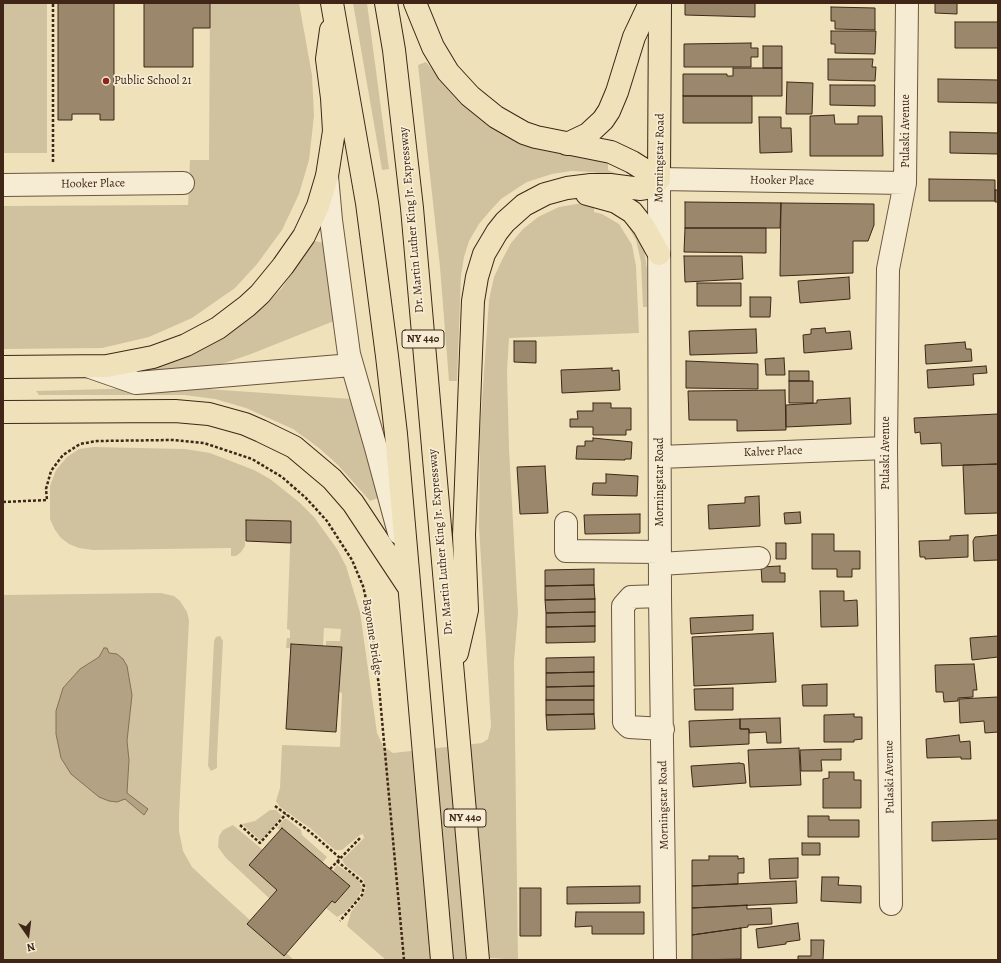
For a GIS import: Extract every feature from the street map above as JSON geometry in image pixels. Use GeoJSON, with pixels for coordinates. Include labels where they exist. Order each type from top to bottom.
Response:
{"type":"FeatureCollection","features":[{"type":"Feature","properties":{"kind":"main road","name":"Dr. Martin Luther King Jr. Expressway"},"geometry":{"type":"LineString","coordinates":[[386,3],[395,58],[412,208],[446,587],[452,676]]}},
{"type":"Feature","properties":{"kind":"main road"},"geometry":{"type":"LineString","coordinates":[[415,3],[440,60],[470,96],[496,117],[524,133],[546,140],[611,152],[632,162],[659,179],[647,188],[641,190],[596,185],[556,191],[524,205],[505,222],[490,243],[477,277],[473,313],[464,558],[467,610],[452,676]]}},
{"type":"Feature","properties":{"kind":"main road"},"geometry":{"type":"LineString","coordinates":[[567,144],[588,134],[603,120],[609,111],[618,92],[634,37],[650,3]]}},
{"type":"Feature","properties":{"kind":"main road","name":"Morningstar Road"},"geometry":{"type":"LineString","coordinates":[[659,179],[660,3]]}},
{"type":"Feature","properties":{"kind":"main road"},"geometry":{"type":"LineString","coordinates":[[3,367],[90,367],[138,361],[169,352],[218,328],[247,306],[273,280],[304,236],[318,206],[327,176],[334,131],[332,98],[327,59],[333,5]]}},
{"type":"Feature","properties":{"kind":"main road","name":"NY 440"},"geometry":{"type":"LineString","coordinates":[[333,5],[354,126],[377,278],[396,434],[406,563],[410,590],[442,960]]}},
{"type":"Feature","properties":{"kind":"main road"},"geometry":{"type":"LineString","coordinates":[[556,191],[600,196],[624,207],[644,227],[658,254]]}},
{"type":"Feature","properties":{"kind":"main road"},"geometry":{"type":"LineString","coordinates":[[3,412],[175,411],[209,414],[245,424],[294,447],[308,457],[332,479],[353,503],[410,590]]}},
{"type":"Feature","properties":{"kind":"main road","name":"NY 440"},"geometry":{"type":"LineString","coordinates":[[452,676],[478,960]]}},
{"type":"Feature","properties":{"kind":"street","name":"Pulaski Avenue"},"geometry":{"type":"LineString","coordinates":[[892,904],[886,448],[888,269],[905,183],[907,3]]}},
{"type":"Feature","properties":{"kind":"street"},"geometry":{"type":"LineString","coordinates":[[327,176],[331,220],[349,354],[376,448],[406,563]]}},
{"type":"Feature","properties":{"kind":"street","name":"Hooker Place"},"geometry":{"type":"LineString","coordinates":[[659,179],[905,183]]}},
{"type":"Feature","properties":{"kind":"street","name":"Morningstar Road"},"geometry":{"type":"LineString","coordinates":[[659,179],[660,596],[665,960]]}},
{"type":"Feature","properties":{"kind":"street","name":"Hooker Place"},"geometry":{"type":"LineString","coordinates":[[3,185],[183,183]]}},
{"type":"Feature","properties":{"kind":"street"},"geometry":{"type":"LineString","coordinates":[[90,367],[136,383],[352,365]]}},
{"type":"Feature","properties":{"kind":"street","name":"Kalver Place"},"geometry":{"type":"LineString","coordinates":[[660,457],[886,448]]}},
{"type":"Feature","properties":{"kind":"street"},"geometry":{"type":"LineString","coordinates":[[566,523],[566,551],[660,558],[759,558]]}},
{"type":"Feature","properties":{"kind":"street"},"geometry":{"type":"LineString","coordinates":[[660,596],[631,597],[622,606],[624,722],[629,727],[663,729]]}},
{"type":"Feature","properties":{"kind":"path"},"geometry":{"type":"LineString","coordinates":[[53,3],[53,168]]}},
{"type":"Feature","properties":{"kind":"path","name":"Bayonne Bridge"},"geometry":{"type":"LineString","coordinates":[[3,502],[47,500],[48,479],[56,463],[70,449],[88,442],[173,440],[204,443],[247,457],[269,468],[306,498],[327,521],[352,560],[367,602],[379,687],[404,960]]}},
{"type":"Feature","properties":{"kind":"path"},"geometry":{"type":"LineString","coordinates":[[275,806],[309,831],[340,858]]}},
{"type":"Feature","properties":{"kind":"path"},"geometry":{"type":"LineString","coordinates":[[240,825],[260,843],[286,814]]}},
{"type":"Feature","properties":{"kind":"path"},"geometry":{"type":"LineString","coordinates":[[330,869],[361,837]]}},
{"type":"Feature","properties":{"kind":"path"},"geometry":{"type":"LineString","coordinates":[[337,861],[361,881],[364,890],[340,921]]}},
{"type":"Feature","properties":{"kind":"shaded area"},"geometry":{"type":"Polygon","coordinates":[[[3,3],[47,3],[47,153],[3,153],[3,3]]]}},
{"type":"Feature","properties":{"kind":"shaded area"},"geometry":{"type":"Polygon","coordinates":[[[210,3],[299,3],[312,75],[314,116],[309,160],[299,194],[282,230],[257,264],[235,288],[192,318],[149,337],[102,348],[3,349],[3,206],[188,205],[190,160],[209,160],[210,3]]]}},
{"type":"Feature","properties":{"kind":"shaded area"},"geometry":{"type":"Polygon","coordinates":[[[353,3],[367,3],[389,169],[382,170],[353,3]]]}},
{"type":"Feature","properties":{"kind":"shaded area"},"geometry":{"type":"Polygon","coordinates":[[[426,62],[456,98],[479,118],[492,126],[608,161],[608,170],[626,178],[592,172],[572,171],[552,174],[527,182],[501,199],[479,224],[469,241],[464,257],[461,276],[457,381],[449,381],[440,267],[418,65],[426,62]]]}},
{"type":"Feature","properties":{"kind":"shaded area"},"geometry":{"type":"Polygon","coordinates":[[[589,202],[628,217],[644,249],[647,269],[647,307],[643,307],[641,262],[636,240],[625,221],[613,213],[594,206],[594,212],[602,214],[619,224],[632,245],[636,266],[639,333],[509,338],[507,371],[509,449],[518,613],[514,661],[518,960],[492,958],[471,960],[386,960],[347,926],[351,912],[361,899],[366,888],[363,879],[345,865],[342,860],[364,838],[363,834],[342,850],[335,850],[310,828],[280,807],[276,801],[280,788],[282,745],[340,747],[342,693],[339,692],[342,647],[326,646],[326,641],[340,641],[341,629],[324,628],[323,646],[291,644],[290,648],[286,648],[287,638],[290,638],[290,630],[287,629],[291,521],[246,520],[245,546],[236,556],[231,556],[231,548],[93,550],[79,548],[69,544],[61,538],[55,530],[50,519],[50,486],[56,470],[67,457],[79,449],[94,447],[185,449],[210,453],[254,470],[270,479],[299,502],[314,517],[337,549],[346,566],[360,612],[377,733],[383,746],[393,753],[482,743],[488,739],[491,726],[479,527],[480,430],[489,300],[494,277],[502,260],[511,243],[523,229],[538,217],[559,207],[589,202]]]}},
{"type":"Feature","properties":{"kind":"shaded area"},"geometry":{"type":"Polygon","coordinates":[[[315,241],[324,243],[334,321],[222,364],[203,368],[135,374],[181,359],[219,340],[239,326],[263,307],[281,289],[315,241]]]}},
{"type":"Feature","properties":{"kind":"shaded area"},"geometry":{"type":"Polygon","coordinates":[[[178,387],[352,399],[374,478],[378,498],[370,501],[338,465],[319,448],[293,429],[246,408],[215,399],[184,395],[39,395],[36,391],[178,387]]]}},
{"type":"Feature","properties":{"kind":"shaded area"},"geometry":{"type":"Polygon","coordinates":[[[161,593],[174,596],[180,601],[187,612],[189,620],[179,816],[179,831],[183,851],[192,867],[294,960],[3,960],[3,595],[161,593]]]}},
{"type":"Feature","properties":{"kind":"shaded area"},"geometry":{"type":"Polygon","coordinates":[[[220,636],[223,641],[217,768],[211,771],[208,766],[214,641],[216,637],[220,636]]]}},
{"type":"Feature","properties":{"kind":"shaded area"},"geometry":{"type":"Polygon","coordinates":[[[104,648],[107,648],[109,653],[117,654],[123,659],[127,666],[132,695],[127,741],[129,760],[127,793],[148,809],[144,815],[125,799],[117,802],[99,797],[71,774],[61,758],[56,734],[56,711],[63,688],[80,669],[99,657],[104,648]]]}},
{"type":"Feature","properties":{"kind":"shaded area"},"geometry":{"type":"Polygon","coordinates":[[[270,810],[276,810],[282,816],[261,841],[242,824],[255,821],[270,810]]]}},
{"type":"Feature","properties":{"kind":"shaded area"},"geometry":{"type":"Polygon","coordinates":[[[284,819],[287,819],[301,830],[302,835],[327,857],[322,863],[277,828],[284,819]]]}},
{"type":"Feature","properties":{"kind":"shaded area"},"geometry":{"type":"Polygon","coordinates":[[[233,825],[263,850],[277,890],[270,899],[226,858],[218,847],[219,836],[223,830],[233,825]]]}},
{"type":"Feature","properties":{"kind":"shaded area"},"geometry":{"type":"Polygon","coordinates":[[[337,865],[359,881],[362,888],[358,898],[344,913],[337,917],[326,908],[332,901],[335,903],[350,886],[333,871],[337,865]]]}},
{"type":"Feature","properties":{"kind":"building"},"geometry":{"type":"Polygon","coordinates":[[[58,3],[114,3],[114,120],[100,120],[100,114],[72,114],[72,120],[58,120],[58,3]]]}},
{"type":"Feature","properties":{"kind":"building"},"geometry":{"type":"Polygon","coordinates":[[[144,3],[210,3],[210,28],[193,28],[193,67],[144,67],[144,3]]]}},
{"type":"Feature","properties":{"kind":"building"},"geometry":{"type":"Polygon","coordinates":[[[685,3],[755,3],[755,17],[685,15],[685,3]]]}},
{"type":"Feature","properties":{"kind":"building"},"geometry":{"type":"Polygon","coordinates":[[[935,3],[957,3],[957,14],[935,13],[935,3]]]}},
{"type":"Feature","properties":{"kind":"building"},"geometry":{"type":"Polygon","coordinates":[[[831,7],[875,8],[875,30],[835,29],[835,21],[831,21],[831,7]]]}},
{"type":"Feature","properties":{"kind":"building"},"geometry":{"type":"Polygon","coordinates":[[[955,22],[998,22],[998,48],[955,48],[955,22]]]}},
{"type":"Feature","properties":{"kind":"building"},"geometry":{"type":"Polygon","coordinates":[[[831,31],[876,31],[875,54],[835,53],[835,44],[831,44],[831,31]]]}},
{"type":"Feature","properties":{"kind":"building"},"geometry":{"type":"Polygon","coordinates":[[[751,43],[751,48],[758,48],[758,57],[751,57],[751,67],[684,67],[684,44],[751,43]]]}},
{"type":"Feature","properties":{"kind":"building"},"geometry":{"type":"Polygon","coordinates":[[[763,46],[782,46],[782,68],[763,68],[763,46]]]}},
{"type":"Feature","properties":{"kind":"building"},"geometry":{"type":"Polygon","coordinates":[[[828,59],[873,59],[872,67],[876,67],[875,81],[828,80],[828,59]]]}},
{"type":"Feature","properties":{"kind":"building"},"geometry":{"type":"Polygon","coordinates":[[[733,68],[782,68],[782,96],[683,96],[683,74],[727,74],[727,76],[733,76],[733,68]]]}},
{"type":"Feature","properties":{"kind":"building"},"geometry":{"type":"Polygon","coordinates":[[[938,79],[998,80],[998,103],[938,102],[938,79]]]}},
{"type":"Feature","properties":{"kind":"building"},"geometry":{"type":"Polygon","coordinates":[[[787,82],[813,83],[812,114],[786,114],[787,82]]]}},
{"type":"Feature","properties":{"kind":"building"},"geometry":{"type":"Polygon","coordinates":[[[830,85],[875,85],[875,106],[830,105],[830,85]]]}},
{"type":"Feature","properties":{"kind":"building"},"geometry":{"type":"Polygon","coordinates":[[[683,96],[752,96],[752,123],[683,123],[683,96]]]}},
{"type":"Feature","properties":{"kind":"building"},"geometry":{"type":"Polygon","coordinates":[[[834,115],[835,124],[858,124],[858,116],[882,116],[883,156],[810,156],[810,116],[834,115]]]}},
{"type":"Feature","properties":{"kind":"building"},"geometry":{"type":"Polygon","coordinates":[[[759,117],[781,117],[781,128],[791,128],[792,152],[760,153],[759,117]]]}},
{"type":"Feature","properties":{"kind":"building"},"geometry":{"type":"Polygon","coordinates":[[[950,132],[998,133],[998,154],[950,153],[950,132]]]}},
{"type":"Feature","properties":{"kind":"building"},"geometry":{"type":"Polygon","coordinates":[[[929,179],[995,180],[995,201],[929,201],[929,179]]]}},
{"type":"Feature","properties":{"kind":"building"},"geometry":{"type":"Polygon","coordinates":[[[995,190],[998,190],[998,202],[995,202],[995,190]]]}},
{"type":"Feature","properties":{"kind":"building"},"geometry":{"type":"Polygon","coordinates":[[[685,202],[781,203],[780,228],[685,228],[685,202]]]}},
{"type":"Feature","properties":{"kind":"building"},"geometry":{"type":"Polygon","coordinates":[[[781,203],[874,204],[874,225],[868,241],[853,241],[853,273],[780,276],[781,203]]]}},
{"type":"Feature","properties":{"kind":"building"},"geometry":{"type":"Polygon","coordinates":[[[685,228],[766,228],[766,253],[684,252],[685,228]]]}},
{"type":"Feature","properties":{"kind":"building"},"geometry":{"type":"Polygon","coordinates":[[[684,256],[742,256],[743,279],[685,282],[684,256]]]}},
{"type":"Feature","properties":{"kind":"building"},"geometry":{"type":"Polygon","coordinates":[[[849,277],[850,299],[800,303],[798,281],[849,277]]]}},
{"type":"Feature","properties":{"kind":"building"},"geometry":{"type":"Polygon","coordinates":[[[697,283],[741,283],[741,306],[697,306],[697,283]]]}},
{"type":"Feature","properties":{"kind":"building"},"geometry":{"type":"Polygon","coordinates":[[[750,297],[771,297],[770,317],[750,317],[750,297]]]}},
{"type":"Feature","properties":{"kind":"building"},"geometry":{"type":"Polygon","coordinates":[[[825,328],[826,333],[850,331],[852,349],[804,353],[803,335],[811,334],[811,329],[825,328]]]}},
{"type":"Feature","properties":{"kind":"building"},"geometry":{"type":"Polygon","coordinates":[[[756,329],[757,353],[690,355],[689,331],[756,329]]]}},
{"type":"Feature","properties":{"kind":"building"},"geometry":{"type":"Polygon","coordinates":[[[514,341],[536,341],[536,363],[514,362],[514,341]]]}},
{"type":"Feature","properties":{"kind":"building"},"geometry":{"type":"Polygon","coordinates":[[[965,342],[966,349],[971,349],[972,361],[926,364],[925,345],[965,342]]]}},
{"type":"Feature","properties":{"kind":"building"},"geometry":{"type":"Polygon","coordinates":[[[784,358],[785,375],[766,375],[765,359],[784,358]]]}},
{"type":"Feature","properties":{"kind":"building"},"geometry":{"type":"Polygon","coordinates":[[[686,361],[758,364],[758,389],[686,388],[686,361]]]}},
{"type":"Feature","properties":{"kind":"building"},"geometry":{"type":"Polygon","coordinates":[[[986,366],[987,373],[973,374],[974,385],[928,388],[927,370],[986,366]]]}},
{"type":"Feature","properties":{"kind":"building"},"geometry":{"type":"Polygon","coordinates":[[[612,368],[612,371],[619,370],[620,390],[562,393],[561,370],[612,368]]]}},
{"type":"Feature","properties":{"kind":"building"},"geometry":{"type":"Polygon","coordinates":[[[789,371],[809,371],[809,381],[789,381],[789,371]]]}},
{"type":"Feature","properties":{"kind":"building"},"geometry":{"type":"Polygon","coordinates":[[[789,381],[813,381],[813,403],[789,403],[789,381]]]}},
{"type":"Feature","properties":{"kind":"building"},"geometry":{"type":"Polygon","coordinates":[[[785,390],[786,430],[737,431],[737,420],[689,420],[688,391],[785,390]]]}},
{"type":"Feature","properties":{"kind":"building"},"geometry":{"type":"Polygon","coordinates":[[[850,398],[851,424],[786,427],[786,405],[817,403],[817,400],[850,398]]]}},
{"type":"Feature","properties":{"kind":"building"},"geometry":{"type":"Polygon","coordinates":[[[593,403],[611,403],[611,408],[631,408],[631,430],[626,430],[626,435],[593,435],[593,427],[570,427],[570,419],[578,419],[577,411],[593,411],[593,403]]]}},
{"type":"Feature","properties":{"kind":"building"},"geometry":{"type":"Polygon","coordinates":[[[998,414],[998,464],[942,466],[941,443],[921,444],[920,432],[915,433],[914,418],[998,414]]]}},
{"type":"Feature","properties":{"kind":"building"},"geometry":{"type":"Polygon","coordinates":[[[593,438],[632,442],[631,459],[576,459],[577,446],[585,446],[585,441],[593,441],[593,438]]]}},
{"type":"Feature","properties":{"kind":"building"},"geometry":{"type":"Polygon","coordinates":[[[998,464],[998,513],[965,514],[963,465],[998,464]]]}},
{"type":"Feature","properties":{"kind":"building"},"geometry":{"type":"Polygon","coordinates":[[[545,466],[548,513],[520,514],[517,467],[545,466]]]}},
{"type":"Feature","properties":{"kind":"building"},"geometry":{"type":"Polygon","coordinates":[[[606,474],[638,476],[637,496],[592,495],[593,483],[606,483],[606,474]]]}},
{"type":"Feature","properties":{"kind":"building"},"geometry":{"type":"Polygon","coordinates":[[[759,496],[760,526],[709,529],[708,505],[745,503],[745,497],[759,496]]]}},
{"type":"Feature","properties":{"kind":"building"},"geometry":{"type":"Polygon","coordinates":[[[800,512],[801,523],[785,524],[784,513],[800,512]]]}},
{"type":"Feature","properties":{"kind":"building"},"geometry":{"type":"Polygon","coordinates":[[[640,514],[640,533],[585,534],[584,515],[640,514]]]}},
{"type":"Feature","properties":{"kind":"building"},"geometry":{"type":"Polygon","coordinates":[[[246,520],[291,521],[291,543],[246,541],[246,520]]]}},
{"type":"Feature","properties":{"kind":"building"},"geometry":{"type":"Polygon","coordinates":[[[812,534],[834,534],[834,551],[860,551],[860,569],[852,569],[852,577],[837,577],[837,569],[812,569],[812,534]]]}},
{"type":"Feature","properties":{"kind":"building"},"geometry":{"type":"Polygon","coordinates":[[[968,535],[968,557],[925,559],[925,557],[920,557],[919,541],[950,540],[950,536],[968,535]]]}},
{"type":"Feature","properties":{"kind":"building"},"geometry":{"type":"Polygon","coordinates":[[[998,535],[998,560],[974,561],[973,541],[975,537],[998,535]]]}},
{"type":"Feature","properties":{"kind":"building"},"geometry":{"type":"Polygon","coordinates":[[[776,543],[786,543],[786,559],[776,559],[776,543]]]}},
{"type":"Feature","properties":{"kind":"building"},"geometry":{"type":"Polygon","coordinates":[[[780,566],[780,573],[785,573],[785,582],[762,582],[761,567],[780,566]]]}},
{"type":"Feature","properties":{"kind":"building"},"geometry":{"type":"Polygon","coordinates":[[[594,569],[594,585],[545,586],[545,570],[594,569]]]}},
{"type":"Feature","properties":{"kind":"building"},"geometry":{"type":"Polygon","coordinates":[[[594,585],[595,599],[545,600],[545,586],[594,585]]]}},
{"type":"Feature","properties":{"kind":"building"},"geometry":{"type":"Polygon","coordinates":[[[820,591],[844,591],[844,601],[857,600],[858,626],[821,627],[820,591]]]}},
{"type":"Feature","properties":{"kind":"building"},"geometry":{"type":"Polygon","coordinates":[[[595,599],[595,612],[546,613],[545,600],[595,599]]]}},
{"type":"Feature","properties":{"kind":"building"},"geometry":{"type":"Polygon","coordinates":[[[595,612],[595,626],[546,627],[546,613],[595,612]]]}},
{"type":"Feature","properties":{"kind":"building"},"geometry":{"type":"Polygon","coordinates":[[[753,615],[753,630],[691,634],[690,618],[753,615]]]}},
{"type":"Feature","properties":{"kind":"building"},"geometry":{"type":"Polygon","coordinates":[[[595,626],[595,642],[546,643],[546,627],[595,626]]]}},
{"type":"Feature","properties":{"kind":"building"},"geometry":{"type":"Polygon","coordinates":[[[773,633],[776,682],[694,686],[692,637],[773,633]]]}},
{"type":"Feature","properties":{"kind":"building"},"geometry":{"type":"Polygon","coordinates":[[[998,636],[998,657],[972,660],[970,638],[998,636]]]}},
{"type":"Feature","properties":{"kind":"building"},"geometry":{"type":"Polygon","coordinates":[[[291,644],[342,647],[336,732],[286,729],[291,644]]]}},
{"type":"Feature","properties":{"kind":"building"},"geometry":{"type":"Polygon","coordinates":[[[594,657],[594,672],[546,673],[546,658],[594,657]]]}},
{"type":"Feature","properties":{"kind":"building"},"geometry":{"type":"Polygon","coordinates":[[[974,664],[977,690],[973,690],[973,697],[958,698],[958,701],[944,702],[943,692],[936,692],[935,665],[974,664]]]}},
{"type":"Feature","properties":{"kind":"building"},"geometry":{"type":"Polygon","coordinates":[[[594,672],[594,686],[546,687],[546,673],[594,672]]]}},
{"type":"Feature","properties":{"kind":"building"},"geometry":{"type":"Polygon","coordinates":[[[827,684],[827,706],[803,706],[802,685],[827,684]]]}},
{"type":"Feature","properties":{"kind":"building"},"geometry":{"type":"Polygon","coordinates":[[[594,686],[594,700],[546,700],[546,687],[594,686]]]}},
{"type":"Feature","properties":{"kind":"building"},"geometry":{"type":"Polygon","coordinates":[[[733,688],[733,710],[695,710],[694,689],[733,688]]]}},
{"type":"Feature","properties":{"kind":"building"},"geometry":{"type":"Polygon","coordinates":[[[998,697],[998,732],[985,733],[984,721],[960,723],[959,699],[998,697]]]}},
{"type":"Feature","properties":{"kind":"building"},"geometry":{"type":"Polygon","coordinates":[[[546,700],[594,700],[594,714],[546,715],[546,700]]]}},
{"type":"Feature","properties":{"kind":"building"},"geometry":{"type":"Polygon","coordinates":[[[594,714],[595,729],[547,730],[546,715],[594,714]]]}},
{"type":"Feature","properties":{"kind":"building"},"geometry":{"type":"Polygon","coordinates":[[[854,714],[854,717],[862,717],[862,739],[854,740],[854,742],[824,742],[824,715],[854,714]]]}},
{"type":"Feature","properties":{"kind":"building"},"geometry":{"type":"Polygon","coordinates":[[[780,718],[781,743],[767,743],[766,732],[749,733],[749,729],[740,729],[740,719],[780,718]]]}},
{"type":"Feature","properties":{"kind":"building"},"geometry":{"type":"Polygon","coordinates":[[[740,719],[740,729],[749,729],[749,744],[690,747],[689,721],[740,719]]]}},
{"type":"Feature","properties":{"kind":"building"},"geometry":{"type":"Polygon","coordinates":[[[959,735],[960,742],[970,741],[971,759],[961,759],[961,757],[927,758],[926,739],[959,735]]]}},
{"type":"Feature","properties":{"kind":"building"},"geometry":{"type":"Polygon","coordinates":[[[799,748],[801,785],[750,787],[748,750],[799,748]]]}},
{"type":"Feature","properties":{"kind":"building"},"geometry":{"type":"Polygon","coordinates":[[[841,749],[841,760],[821,760],[822,771],[801,771],[800,750],[841,749]]]}},
{"type":"Feature","properties":{"kind":"building"},"geometry":{"type":"Polygon","coordinates":[[[744,764],[746,783],[693,787],[691,766],[744,764]]]}},
{"type":"Feature","properties":{"kind":"building"},"geometry":{"type":"Polygon","coordinates":[[[829,772],[854,772],[854,780],[861,780],[861,808],[823,808],[823,779],[829,778],[829,772]]]}},
{"type":"Feature","properties":{"kind":"building"},"geometry":{"type":"Polygon","coordinates":[[[808,816],[829,816],[829,820],[859,820],[859,837],[808,837],[808,816]]]}},
{"type":"Feature","properties":{"kind":"building"},"geometry":{"type":"Polygon","coordinates":[[[998,820],[998,839],[932,841],[932,822],[998,820]]]}},
{"type":"Feature","properties":{"kind":"building"},"geometry":{"type":"Polygon","coordinates":[[[282,828],[350,886],[335,903],[332,901],[284,956],[247,924],[277,890],[249,865],[282,828]]]}},
{"type":"Feature","properties":{"kind":"building"},"geometry":{"type":"Polygon","coordinates":[[[802,843],[820,843],[820,855],[802,855],[802,843]]]}},
{"type":"Feature","properties":{"kind":"building"},"geometry":{"type":"Polygon","coordinates":[[[709,856],[738,856],[738,859],[744,858],[744,873],[738,873],[738,884],[692,886],[692,860],[709,860],[709,856]]]}},
{"type":"Feature","properties":{"kind":"building"},"geometry":{"type":"Polygon","coordinates":[[[798,858],[798,878],[770,879],[769,859],[798,858]]]}},
{"type":"Feature","properties":{"kind":"building"},"geometry":{"type":"Polygon","coordinates":[[[822,877],[839,877],[838,885],[861,886],[861,903],[821,901],[822,877]]]}},
{"type":"Feature","properties":{"kind":"building"},"geometry":{"type":"Polygon","coordinates":[[[796,881],[797,903],[692,908],[692,886],[796,881]]]}},
{"type":"Feature","properties":{"kind":"building"},"geometry":{"type":"Polygon","coordinates":[[[640,886],[640,903],[567,904],[567,887],[640,886]]]}},
{"type":"Feature","properties":{"kind":"building"},"geometry":{"type":"Polygon","coordinates":[[[520,888],[541,888],[541,936],[520,936],[520,888]]]}},
{"type":"Feature","properties":{"kind":"building"},"geometry":{"type":"Polygon","coordinates":[[[747,905],[747,909],[771,908],[772,924],[748,925],[748,927],[692,935],[692,908],[747,905]]]}},
{"type":"Feature","properties":{"kind":"building"},"geometry":{"type":"Polygon","coordinates":[[[576,912],[644,912],[644,934],[592,934],[592,926],[575,927],[576,912]]]}},
{"type":"Feature","properties":{"kind":"building"},"geometry":{"type":"Polygon","coordinates":[[[798,923],[800,940],[786,942],[786,944],[758,948],[756,929],[798,923]]]}},
{"type":"Feature","properties":{"kind":"building"},"geometry":{"type":"Polygon","coordinates":[[[741,928],[741,959],[692,960],[692,935],[741,928]]]}},
{"type":"Feature","properties":{"kind":"building"},"geometry":{"type":"Polygon","coordinates":[[[811,940],[824,940],[823,960],[798,960],[798,956],[811,956],[811,940]]]}},
{"type":"Feature","properties":{"kind":"place","name":"Public School 21"},"geometry":{"type":"Point","coordinates":[106,81]}}]}
